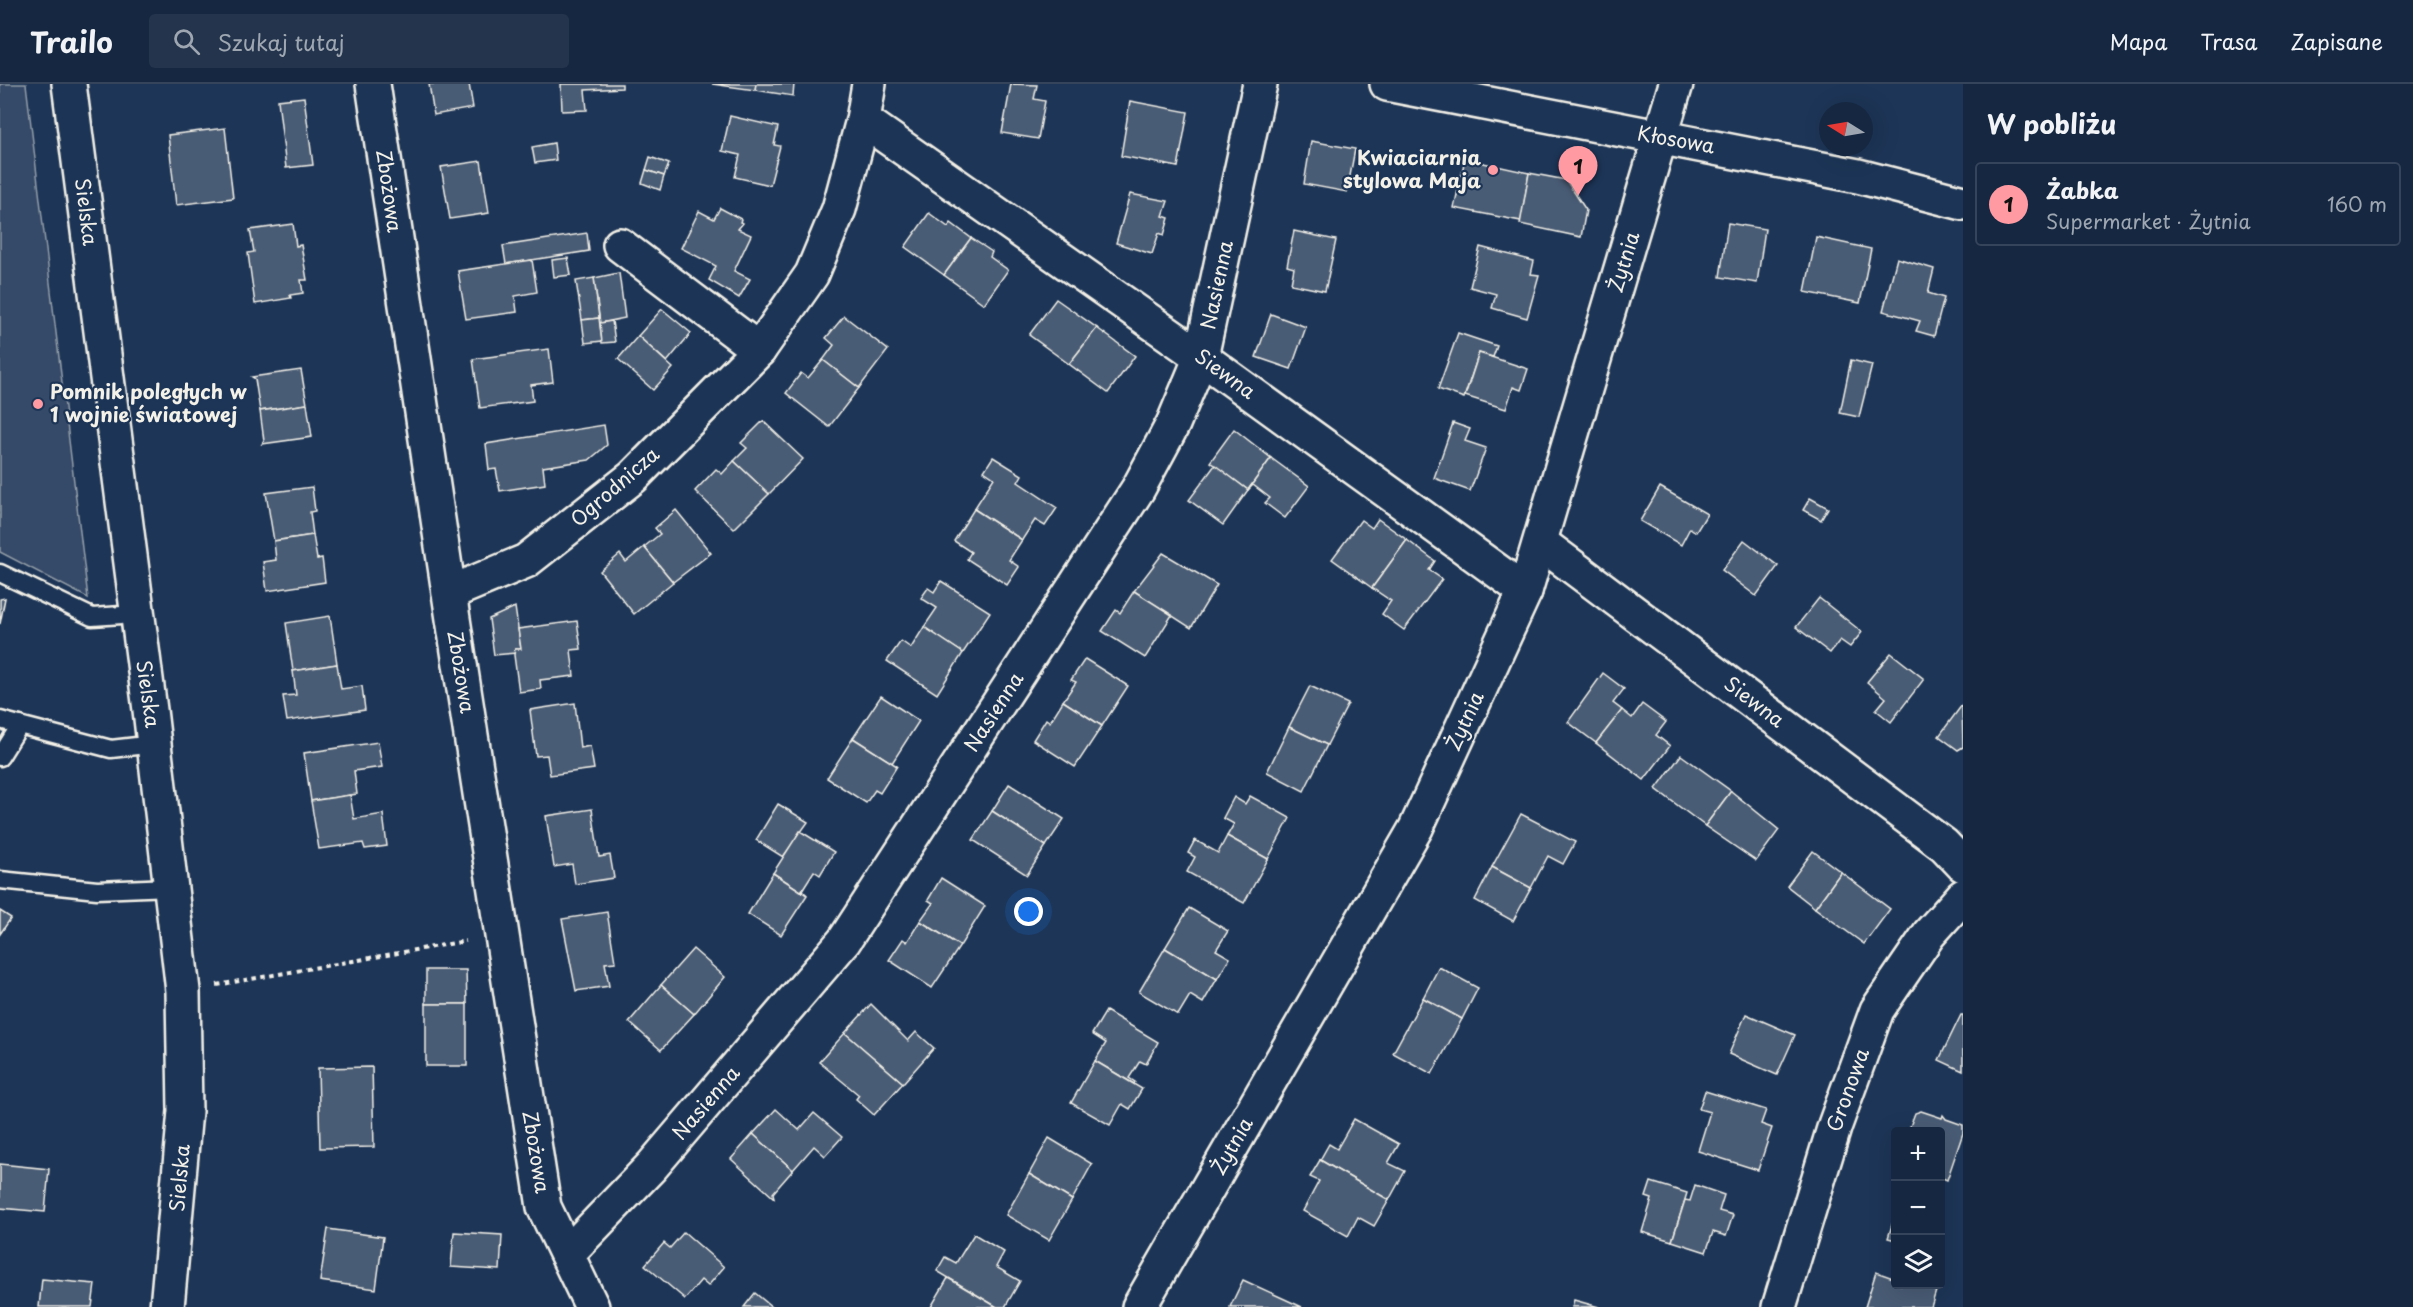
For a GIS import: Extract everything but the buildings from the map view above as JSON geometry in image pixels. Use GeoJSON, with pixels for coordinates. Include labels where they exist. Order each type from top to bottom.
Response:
{"type":"FeatureCollection","features":[{"type":"Feature","properties":{"kind":"street","name":"Sielska"},"geometry":{"type":"LineString","coordinates":[[69,84],[154,744],[183,990],[185,1111],[167,1307]]}},
{"type":"Feature","properties":{"kind":"street","name":"Zbożowa"},"geometry":{"type":"LineString","coordinates":[[373,84],[448,593],[544,1207],[592,1307]]}},
{"type":"Feature","properties":{"kind":"street","name":"Ogrodnicza"},"geometry":{"type":"LineString","coordinates":[[448,593],[526,561],[633,477],[759,350],[812,274],[839,209],[864,120],[869,84]]}},
{"type":"Feature","properties":{"kind":"street","name":"Nasienna"},"geometry":{"type":"LineString","coordinates":[[567,1254],[652,1166],[844,941],[1138,489],[1173,424],[1201,357],[1260,84]]}},
{"type":"Feature","properties":{"kind":"street","name":"Kłosowa"},"geometry":{"type":"LineString","coordinates":[[1387,84],[1858,176],[1963,203]]}},
{"type":"Feature","properties":{"kind":"street","name":"Żytnia"},"geometry":{"type":"LineString","coordinates":[[1139,1307],[1416,828],[1525,591],[1676,84]]}},
{"type":"Feature","properties":{"kind":"street","name":"Siewna"},"geometry":{"type":"LineString","coordinates":[[864,120],[1201,357],[1525,591]]}},
{"type":"Feature","properties":{"kind":"street"},"geometry":{"type":"LineString","coordinates":[[620,245],[759,350]]}},
{"type":"Feature","properties":{"kind":"street","name":"Siewna"},"geometry":{"type":"LineString","coordinates":[[1541,543],[1944,845],[1963,866]]}},
{"type":"Feature","properties":{"kind":"street","name":"Gronowa"},"geometry":{"type":"LineString","coordinates":[[1779,1307],[1835,1125],[1877,1010],[1929,934],[1963,896]]}},
{"type":"Feature","properties":{"kind":"lane"},"geometry":{"type":"LineString","coordinates":[[0,573],[92,617],[137,614]]}},
{"type":"Feature","properties":{"kind":"lane"},"geometry":{"type":"LineString","coordinates":[[0,720],[111,749],[154,744]]}},
{"type":"Feature","properties":{"kind":"lane"},"geometry":{"type":"LineString","coordinates":[[0,758],[20,725]]}},
{"type":"Feature","properties":{"kind":"lane"},"geometry":{"type":"LineString","coordinates":[[0,880],[98,890],[171,887]]}},
{"type":"Feature","properties":{"kind":"path"},"geometry":{"type":"LineString","coordinates":[[183,990],[502,934]]}},
{"type":"Feature","properties":{"kind":"shaded area"},"geometry":{"type":"Polygon","coordinates":[[[0,84],[26,84],[88,598],[0,552],[0,84]]]}},
{"type":"Feature","properties":{"kind":"place","name":"Kwiaciarnia stylowa Maja"},"geometry":{"type":"Point","coordinates":[1493,170]}},
{"type":"Feature","properties":{"kind":"place","name":"Żabka"},"geometry":{"type":"Point","coordinates":[1578,196]}},
{"type":"Feature","properties":{"kind":"place","name":"Pomnik poległych w 1 wojnie światowej"},"geometry":{"type":"Point","coordinates":[38,404]}}]}
